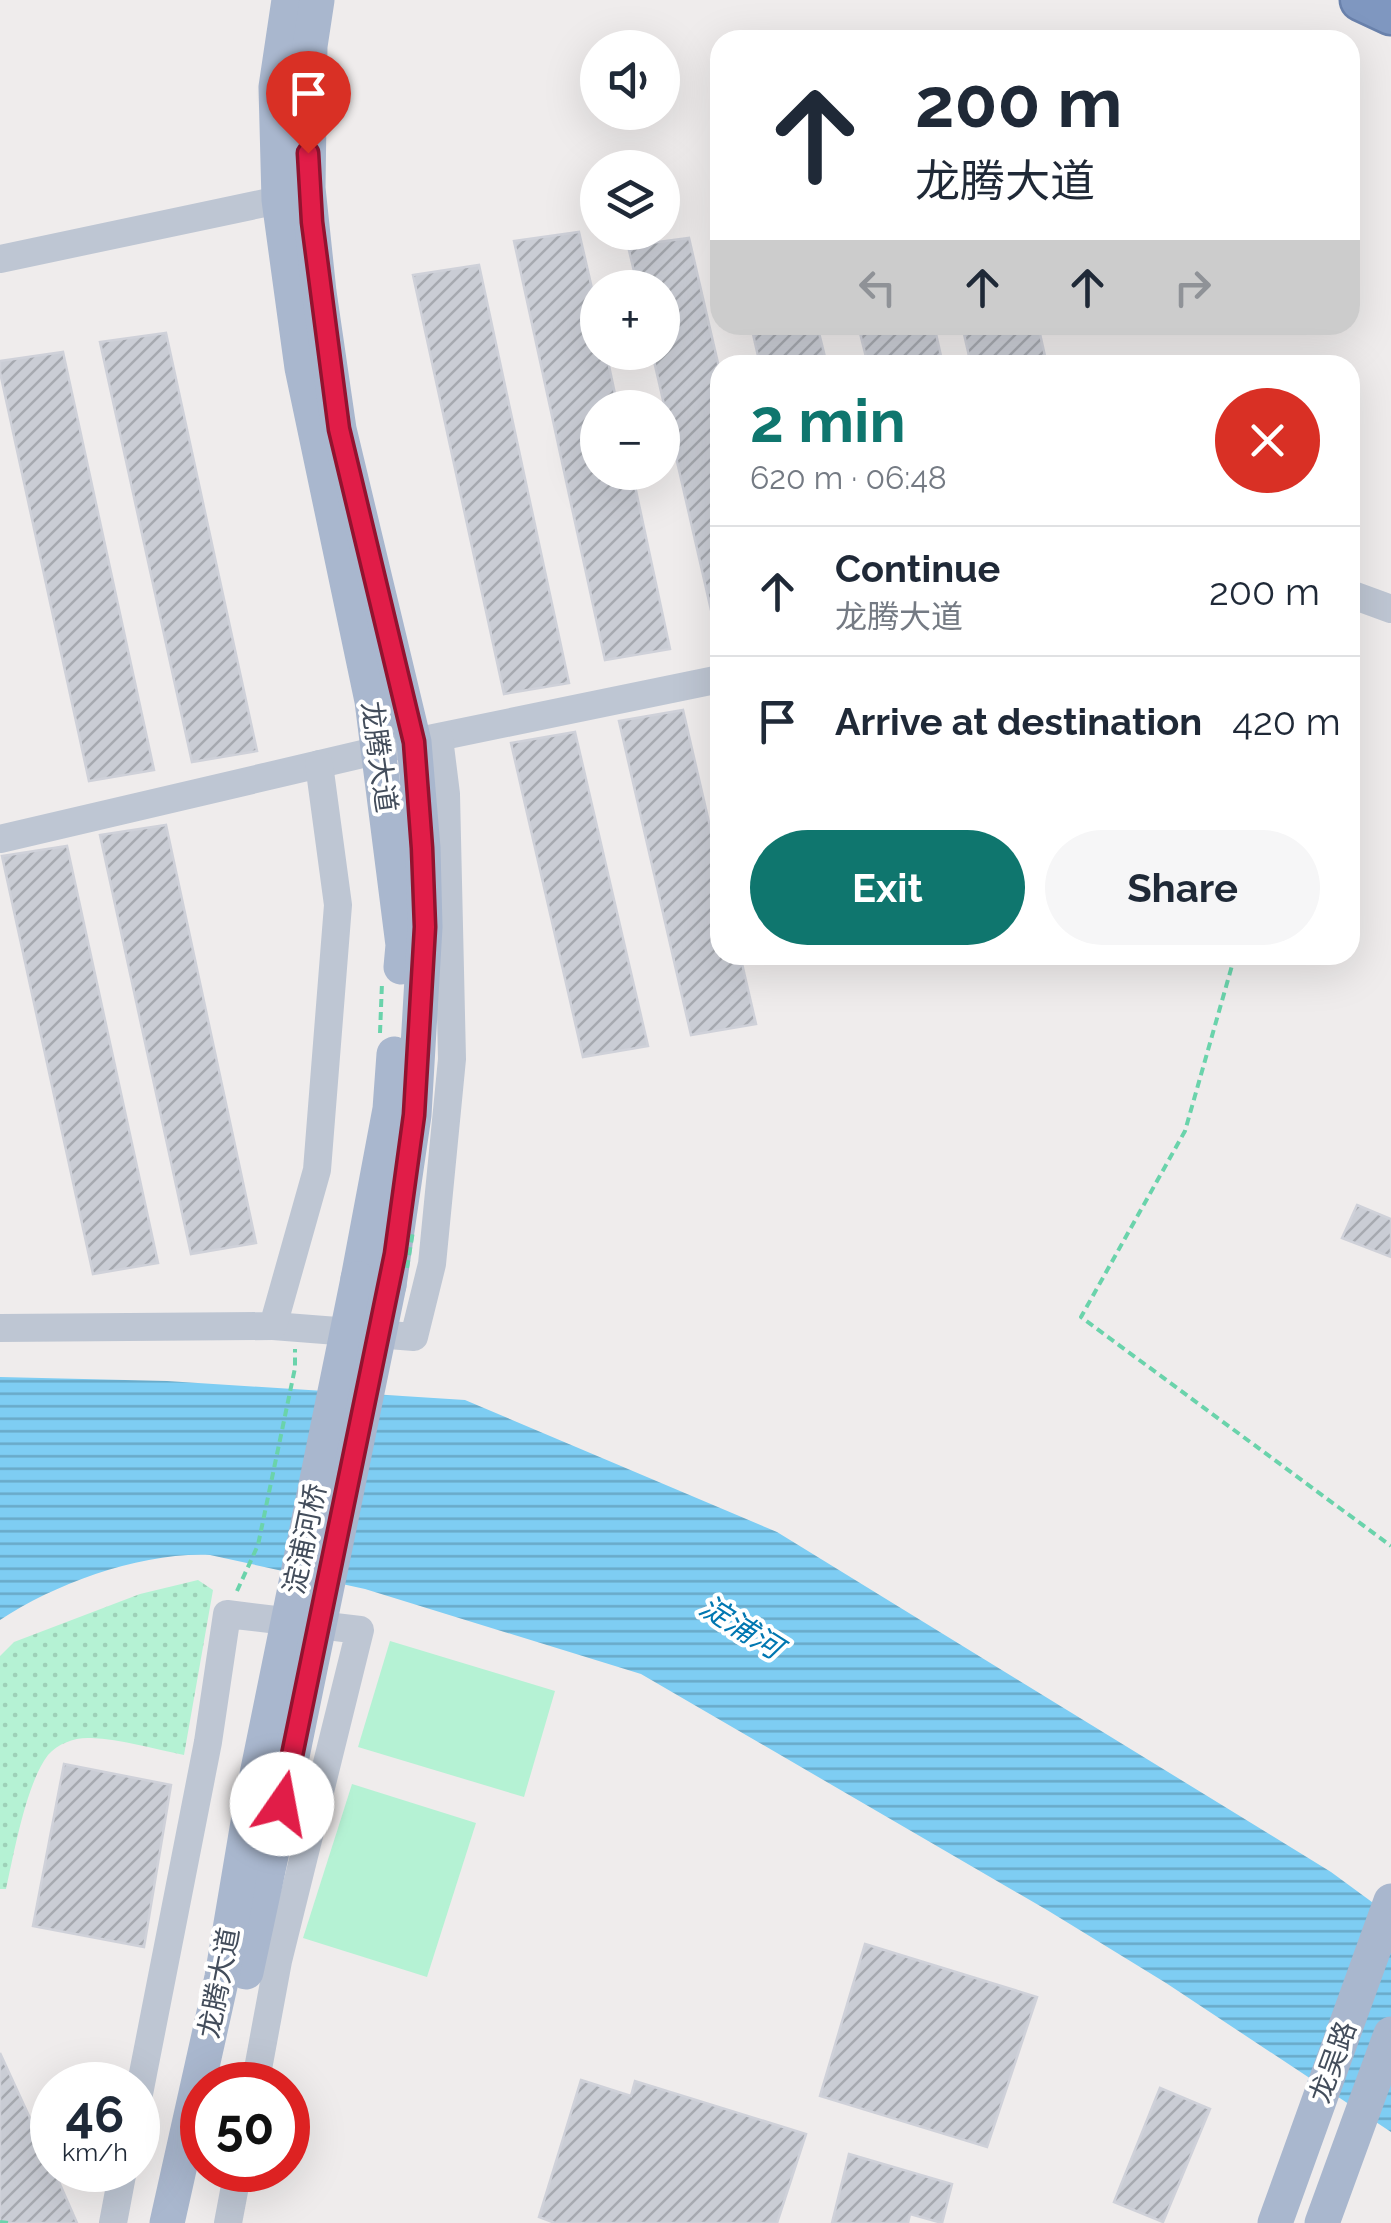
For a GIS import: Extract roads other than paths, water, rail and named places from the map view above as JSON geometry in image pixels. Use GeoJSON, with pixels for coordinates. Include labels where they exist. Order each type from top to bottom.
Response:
{"type":"FeatureCollection","features":[{"type":"Feature","properties":{"kind":"highway"},"geometry":{"type":"LineString","coordinates":[[1360,0],[1391,15]]}},
{"type":"Feature","properties":{"kind":"main road","name":"龙腾大道"},"geometry":{"type":"LineString","coordinates":[[288,0],[276,86],[279,200],[302,368],[372,701],[403,945],[374,1282]]}},
{"type":"Feature","properties":{"kind":"main road","name":"龙腾大道"},"geometry":{"type":"LineString","coordinates":[[317,0],[310,46],[308,188],[339,429],[426,740],[422,848],[425,927],[414,1115],[374,1282]]}},
{"type":"Feature","properties":{"kind":"main road","name":"淀浦河桥"},"geometry":{"type":"LineString","coordinates":[[267,1802],[374,1282]]}},
{"type":"Feature","properties":{"kind":"main road","name":"龙腾大道"},"geometry":{"type":"LineString","coordinates":[[226,2062],[267,1802]]}},
{"type":"Feature","properties":{"kind":"main road","name":"龙腾大道"},"geometry":{"type":"LineString","coordinates":[[167,2223],[222,1977],[267,1802]]}},
{"type":"Feature","properties":{"kind":"main road","name":"龙吴路"},"geometry":{"type":"LineString","coordinates":[[1275,2223],[1391,1902]]}},
{"type":"Feature","properties":{"kind":"main road","name":"龙吴路"},"geometry":{"type":"LineString","coordinates":[[1322,2223],[1391,2034]]}},
{"type":"Feature","properties":{"kind":"main road"},"geometry":{"type":"LineString","coordinates":[[191,2223],[199,2192]]}},
{"type":"Feature","properties":{"kind":"street"},"geometry":{"type":"LineString","coordinates":[[0,259],[279,200]]}},
{"type":"Feature","properties":{"kind":"street"},"geometry":{"type":"LineString","coordinates":[[1360,597],[1391,608]]}},
{"type":"Feature","properties":{"kind":"street"},"geometry":{"type":"LineString","coordinates":[[0,839],[379,750],[710,681]]}},
{"type":"Feature","properties":{"kind":"street"},"geometry":{"type":"LineString","coordinates":[[0,1328],[284,1327],[414,1337],[432,1264],[452,1059],[446,794],[426,740]]}},
{"type":"Feature","properties":{"kind":"street"},"geometry":{"type":"LineString","coordinates":[[284,1327],[317,1170],[338,904],[319,764]]}},
{"type":"Feature","properties":{"kind":"street"},"geometry":{"type":"LineString","coordinates":[[145,2062],[208,1742],[227,1614],[360,1630],[278,1962],[258,2062]]}},
{"type":"Feature","properties":{"kind":"street"},"geometry":{"type":"LineString","coordinates":[[113,2223],[119,2192]]}},
{"type":"Feature","properties":{"kind":"street"},"geometry":{"type":"LineString","coordinates":[[228,2223],[234,2192]]}},
{"type":"Feature","properties":{"kind":"water","name":"淀浦河"},"geometry":{"type":"Polygon","coordinates":[[[0,1377],[167,1381],[465,1400],[777,1532],[1331,1872],[1391,1916],[1391,2132],[1166,1983],[1047,1910],[641,1674],[365,1589],[210,1555],[156,1559],[100,1572],[22,1606],[0,1620],[0,1377]]]}}]}
